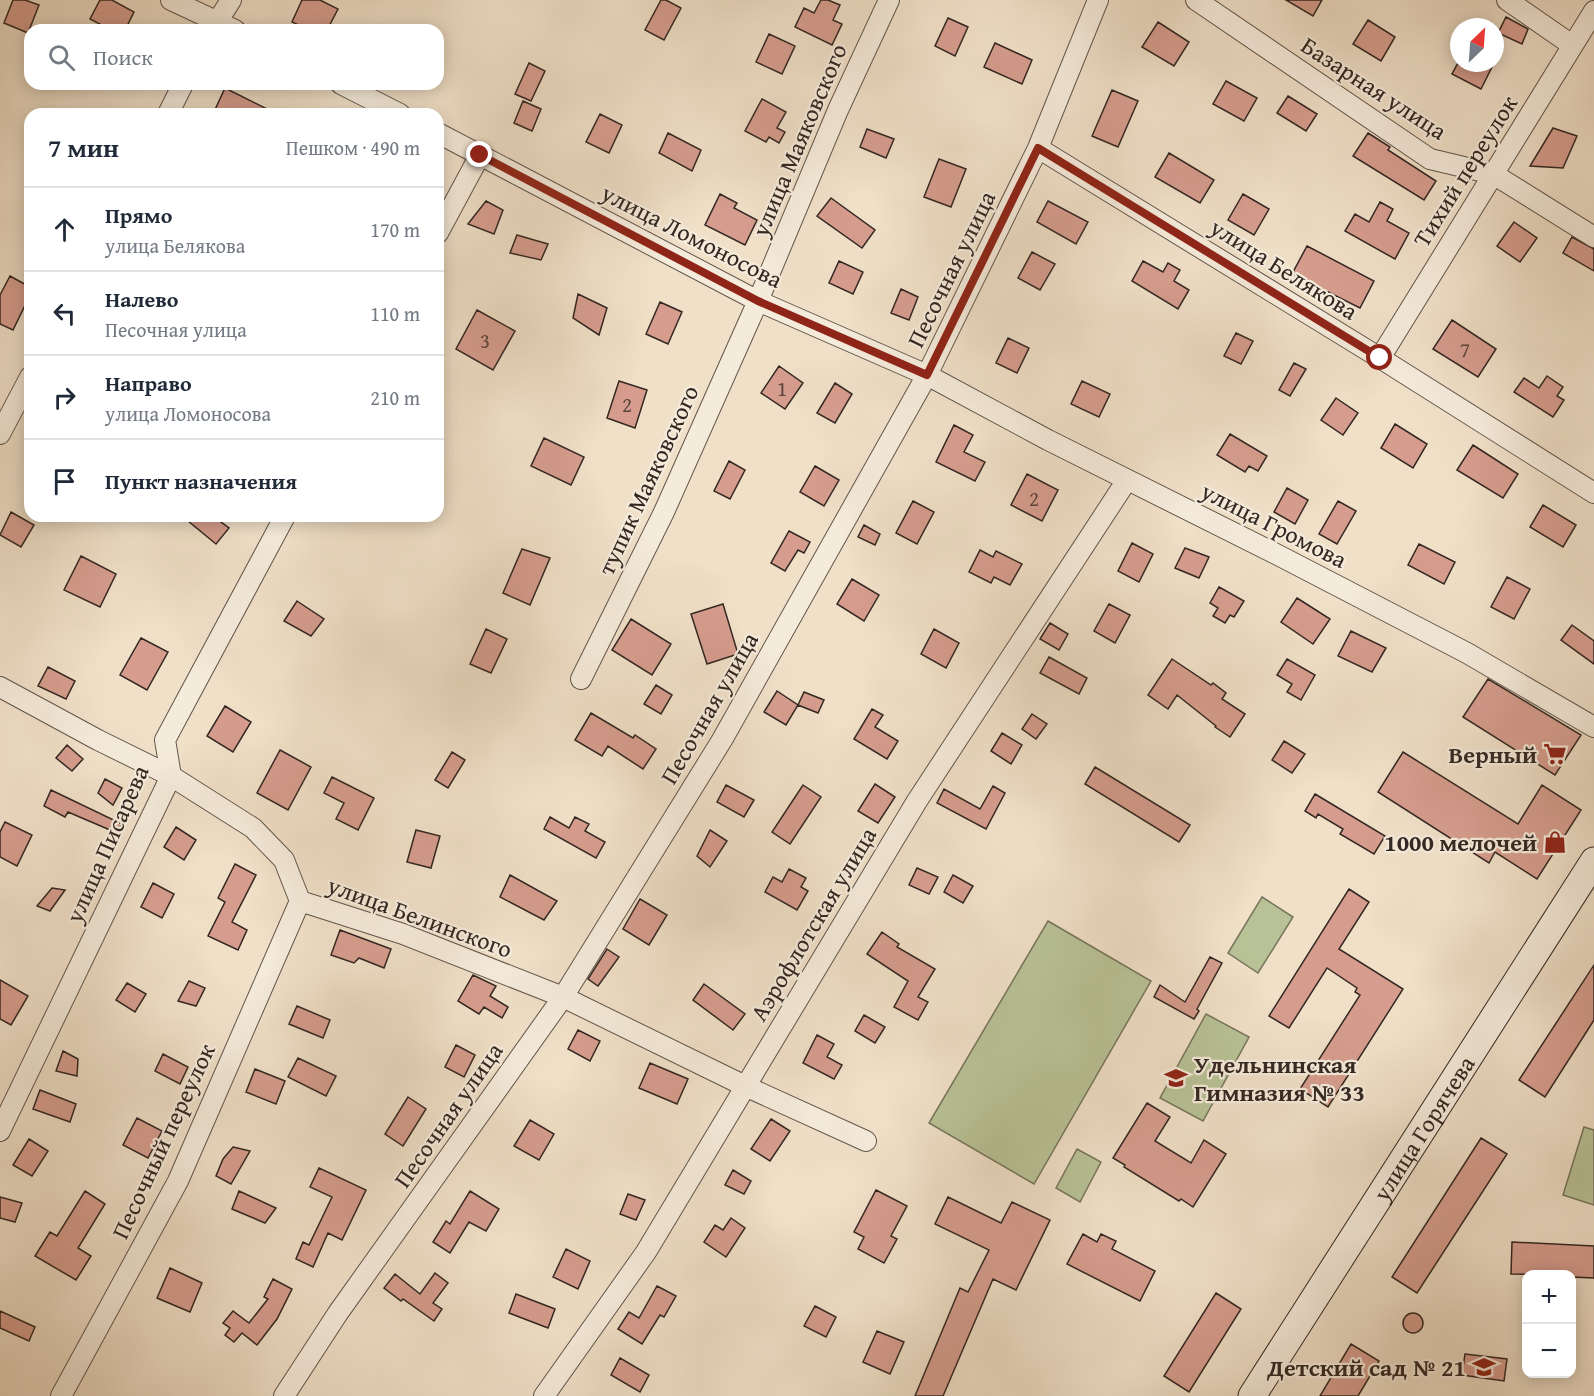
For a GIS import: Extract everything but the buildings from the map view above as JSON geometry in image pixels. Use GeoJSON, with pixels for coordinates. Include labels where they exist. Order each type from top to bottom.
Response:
{"type":"FeatureCollection","features":[{"type":"Feature","properties":{"kind":"main road","name":"улица Горячева"},"geometry":{"type":"LineString","coordinates":[[1252,1396],[1591,872]]}},
{"type":"Feature","properties":{"kind":"street"},"geometry":{"type":"LineString","coordinates":[[171,0],[212,24]]}},
{"type":"Feature","properties":{"kind":"street"},"geometry":{"type":"LineString","coordinates":[[215,24],[231,0]]}},
{"type":"Feature","properties":{"kind":"street","name":"улица Маяковского"},"geometry":{"type":"LineString","coordinates":[[758,301],[838,110],[889,0]]}},
{"type":"Feature","properties":{"kind":"street","name":"Песочная улица"},"geometry":{"type":"LineString","coordinates":[[284,1396],[338,1313],[563,997],[722,740],[927,375],[1038,148],[1098,0]]}},
{"type":"Feature","properties":{"kind":"street","name":"Базарная улица"},"geometry":{"type":"LineString","coordinates":[[1196,0],[1430,159],[1493,174],[1594,237]]}},
{"type":"Feature","properties":{"kind":"street"},"geometry":{"type":"LineString","coordinates":[[1507,0],[1572,45]]}},
{"type":"Feature","properties":{"kind":"street","name":"Тихий переулок"},"geometry":{"type":"LineString","coordinates":[[1380,358],[1594,10]]}},
{"type":"Feature","properties":{"kind":"street"},"geometry":{"type":"LineString","coordinates":[[171,108],[180,90]]}},
{"type":"Feature","properties":{"kind":"street"},"geometry":{"type":"LineString","coordinates":[[353,90],[388,108]]}},
{"type":"Feature","properties":{"kind":"street","name":"улица Ломоносова"},"geometry":{"type":"LineString","coordinates":[[444,136],[758,301],[927,375]]}},
{"type":"Feature","properties":{"kind":"street","name":"улица Белякова"},"geometry":{"type":"LineString","coordinates":[[1038,148],[1380,358],[1594,493]]}},
{"type":"Feature","properties":{"kind":"street"},"geometry":{"type":"LineString","coordinates":[[444,222],[480,155]]}},
{"type":"Feature","properties":{"kind":"street","name":"тупик Маяковского"},"geometry":{"type":"LineString","coordinates":[[581,679],[664,512],[758,301]]}},
{"type":"Feature","properties":{"kind":"street","name":"улица Громова"},"geometry":{"type":"LineString","coordinates":[[927,375],[1127,480],[1467,653],[1594,727]]}},
{"type":"Feature","properties":{"kind":"street"},"geometry":{"type":"LineString","coordinates":[[0,434],[24,388]]}},
{"type":"Feature","properties":{"kind":"street","name":"Аэрофлотская улица"},"geometry":{"type":"LineString","coordinates":[[544,1396],[646,1252],[917,801],[1127,480]]}},
{"type":"Feature","properties":{"kind":"street","name":"улица Писарева"},"geometry":{"type":"LineString","coordinates":[[0,1131],[171,776],[165,741],[282,522]]}},
{"type":"Feature","properties":{"kind":"street","name":"улица Белинского"},"geometry":{"type":"LineString","coordinates":[[0,687],[171,776],[253,828],[284,860],[300,901],[403,934],[563,997],[744,1086],[866,1141]]}},
{"type":"Feature","properties":{"kind":"street","name":"Песочный переулок"},"geometry":{"type":"LineString","coordinates":[[61,1396],[178,1181],[300,901]]}},
{"type":"Feature","properties":{"kind":"green space"},"geometry":{"type":"Polygon","coordinates":[[[1262,897],[1293,917],[1258,973],[1228,953],[1262,897]]]}},
{"type":"Feature","properties":{"kind":"green space"},"geometry":{"type":"Polygon","coordinates":[[[1048,921],[1151,981],[1034,1184],[929,1123],[1048,921]]]}},
{"type":"Feature","properties":{"kind":"green space"},"geometry":{"type":"Polygon","coordinates":[[[1206,1014],[1249,1037],[1203,1121],[1160,1098],[1206,1014]]]}},
{"type":"Feature","properties":{"kind":"green space"},"geometry":{"type":"Polygon","coordinates":[[[1584,1127],[1594,1130],[1594,1205],[1563,1195],[1584,1127]]]}},
{"type":"Feature","properties":{"kind":"green space"},"geometry":{"type":"Polygon","coordinates":[[[1077,1149],[1101,1162],[1080,1202],[1056,1188],[1077,1149]]]}},
{"type":"Feature","properties":{"kind":"place","name":"Верный"},"geometry":{"type":"Point","coordinates":[1555,754]}},
{"type":"Feature","properties":{"kind":"place","name":"1000 мелочей"},"geometry":{"type":"Point","coordinates":[1555,842]}},
{"type":"Feature","properties":{"kind":"place","name":"Удельнинская Гимназия № 33"},"geometry":{"type":"Point","coordinates":[1176,1078]}},
{"type":"Feature","properties":{"kind":"place","name":"Детский сад № 21"},"geometry":{"type":"Point","coordinates":[1484,1367]}},
{"type":"Feature","properties":{"kind":"route"},"geometry":{"type":"LineString","coordinates":[[480,155],[758,301],[927,375],[1038,148],[1380,358]]}}]}
